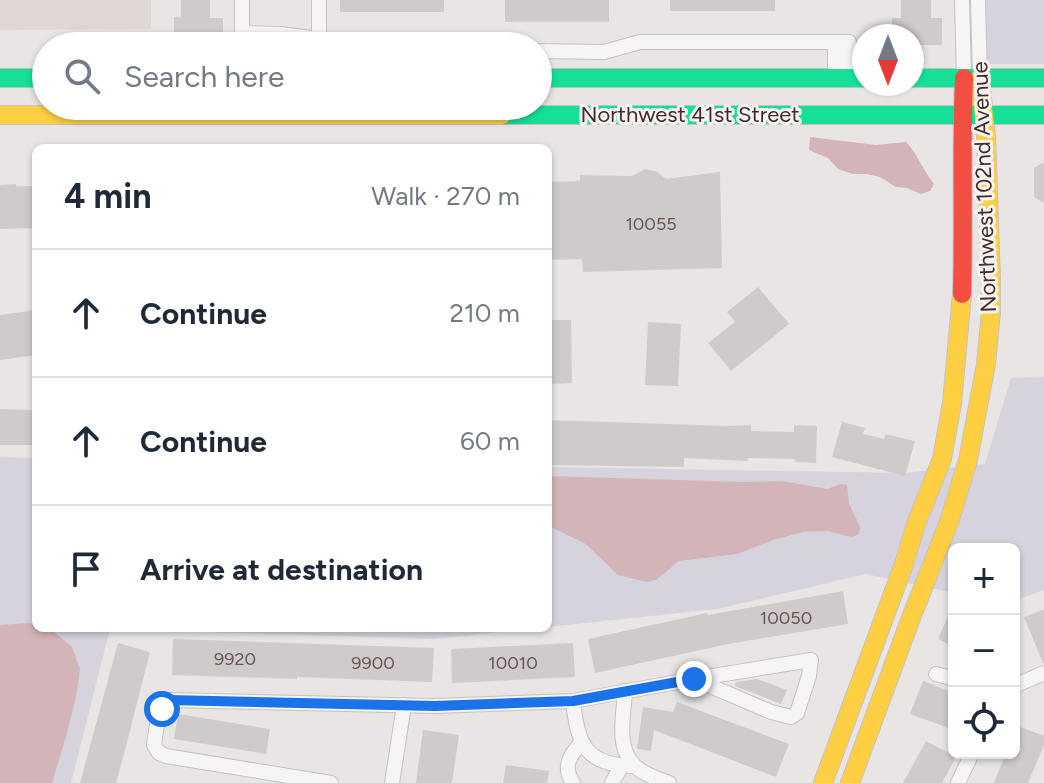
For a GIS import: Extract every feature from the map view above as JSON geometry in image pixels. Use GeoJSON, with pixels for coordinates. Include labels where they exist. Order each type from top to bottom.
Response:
{"type":"FeatureCollection","features":[{"type":"Feature","properties":{"kind":"main road"},"geometry":{"type":"LineString","coordinates":[[0,78],[32,78]]}},
{"type":"Feature","properties":{"kind":"main road","name":"Northwest 41st Street"},"geometry":{"type":"LineString","coordinates":[[552,78],[852,78]]}},
{"type":"Feature","properties":{"kind":"main road"},"geometry":{"type":"LineString","coordinates":[[924,78],[1044,78]]}},
{"type":"Feature","properties":{"kind":"main road","name":"Northwest 102nd Avenue"},"geometry":{"type":"LineString","coordinates":[[823,783],[942,459],[952,403],[962,311],[962,115],[972,78]]}},
{"type":"Feature","properties":{"kind":"main road","name":"Northwest 102nd Avenue"},"geometry":{"type":"LineString","coordinates":[[850,783],[949,522],[968,460],[986,364],[991,280],[984,115],[972,78]]}},
{"type":"Feature","properties":{"kind":"main road","name":"Northwest 41st Street"},"geometry":{"type":"LineString","coordinates":[[0,115],[32,115]]}},
{"type":"Feature","properties":{"kind":"main road","name":"Northwest 41st Street"},"geometry":{"type":"LineString","coordinates":[[552,115],[1044,115]]}},
{"type":"Feature","properties":{"kind":"street"},"geometry":{"type":"LineString","coordinates":[[242,0],[242,32]]}},
{"type":"Feature","properties":{"kind":"street"},"geometry":{"type":"LineString","coordinates":[[319,0],[319,32]]}},
{"type":"Feature","properties":{"kind":"street","name":"Northwest 102nd Avenue"},"geometry":{"type":"LineString","coordinates":[[962,0],[972,78]]}},
{"type":"Feature","properties":{"kind":"street","name":"Northwest 102nd Avenue"},"geometry":{"type":"LineString","coordinates":[[972,78],[978,0]]}},
{"type":"Feature","properties":{"kind":"street"},"geometry":{"type":"LineString","coordinates":[[552,51],[604,52],[640,42],[842,42],[848,66],[843,78]]}},
{"type":"Feature","properties":{"kind":"street"},"geometry":{"type":"LineString","coordinates":[[331,783],[166,756],[159,753],[154,745],[156,724],[169,700],[435,706],[573,701],[694,679],[811,660],[797,713],[791,717],[771,712],[694,679]]}},
{"type":"Feature","properties":{"kind":"street"},"geometry":{"type":"LineString","coordinates":[[1020,683],[1044,673]]}},
{"type":"Feature","properties":{"kind":"street"},"geometry":{"type":"LineString","coordinates":[[936,674],[948,677]]}},
{"type":"Feature","properties":{"kind":"street"},"geometry":{"type":"LineString","coordinates":[[625,691],[622,745],[628,766]]}},
{"type":"Feature","properties":{"kind":"street"},"geometry":{"type":"LineString","coordinates":[[573,701],[576,730],[589,753],[669,783]]}},
{"type":"Feature","properties":{"kind":"street"},"geometry":{"type":"LineString","coordinates":[[392,783],[404,705]]}},
{"type":"Feature","properties":{"kind":"street"},"geometry":{"type":"LineString","coordinates":[[573,783],[567,771],[568,762],[581,743]]}},
{"type":"Feature","properties":{"kind":"street"},"geometry":{"type":"LineString","coordinates":[[958,783],[969,759]]}},
{"type":"Feature","properties":{"kind":"street"},"geometry":{"type":"LineString","coordinates":[[612,783],[628,766]]}},
{"type":"Feature","properties":{"kind":"shaded area"},"geometry":{"type":"Polygon","coordinates":[[[0,0],[151,0],[151,29],[0,30],[0,0]]]}},
{"type":"Feature","properties":{"kind":"shaded area"},"geometry":{"type":"Polygon","coordinates":[[[986,0],[1044,0],[1044,64],[984,64],[986,0]]]}},
{"type":"Feature","properties":{"kind":"shaded area"},"geometry":{"type":"Polygon","coordinates":[[[810,137],[876,145],[906,142],[934,184],[930,191],[921,194],[896,187],[880,177],[838,169],[828,158],[809,150],[810,137]]]}},
{"type":"Feature","properties":{"kind":"shaded area"},"geometry":{"type":"Polygon","coordinates":[[[1044,377],[1044,590],[1020,599],[1020,543],[948,543],[948,592],[866,574],[717,609],[552,627],[552,467],[904,473],[985,464],[1011,378],[1044,377]]]}},
{"type":"Feature","properties":{"kind":"shaded area"},"geometry":{"type":"Polygon","coordinates":[[[0,457],[32,458],[32,632],[109,632],[71,783],[0,783],[0,457]]]}},
{"type":"Feature","properties":{"kind":"shaded area"},"geometry":{"type":"Polygon","coordinates":[[[552,476],[782,481],[827,489],[841,484],[847,485],[849,503],[860,527],[859,534],[852,537],[827,531],[803,532],[737,554],[679,561],[656,580],[647,582],[618,575],[586,544],[553,528],[552,476]]]}},
{"type":"Feature","properties":{"kind":"shaded area"},"geometry":{"type":"Polygon","coordinates":[[[30,623],[32,632],[54,632],[72,647],[80,669],[76,697],[52,783],[0,783],[0,625],[30,623]]]}},
{"type":"Feature","properties":{"kind":"shaded area"},"geometry":{"type":"Polygon","coordinates":[[[207,632],[500,632],[434,639],[207,632]]]}},
{"type":"Feature","properties":{"kind":"building"},"geometry":{"type":"Polygon","coordinates":[[[181,0],[210,0],[210,18],[223,18],[223,32],[174,32],[174,17],[181,17],[181,0]]]}},
{"type":"Feature","properties":{"kind":"building"},"geometry":{"type":"Polygon","coordinates":[[[340,0],[444,0],[444,12],[340,12],[340,0]]]}},
{"type":"Feature","properties":{"kind":"building"},"geometry":{"type":"Polygon","coordinates":[[[505,0],[609,0],[609,22],[505,22],[505,0]]]}},
{"type":"Feature","properties":{"kind":"building"},"geometry":{"type":"Polygon","coordinates":[[[670,0],[775,0],[775,11],[670,11],[670,0]]]}},
{"type":"Feature","properties":{"kind":"building"},"geometry":{"type":"Polygon","coordinates":[[[901,0],[931,0],[931,18],[942,18],[942,45],[924,45],[924,24],[892,24],[892,18],[901,18],[901,0]]]}},
{"type":"Feature","properties":{"kind":"building"},"geometry":{"type":"Polygon","coordinates":[[[1044,162],[1044,203],[1034,197],[1034,168],[1044,162]]]}},
{"type":"Feature","properties":{"kind":"building"},"geometry":{"type":"Polygon","coordinates":[[[645,169],[657,172],[666,179],[720,172],[722,268],[583,272],[582,259],[552,260],[552,182],[580,181],[580,175],[632,176],[645,169]]]}},
{"type":"Feature","properties":{"kind":"building"},"geometry":{"type":"Polygon","coordinates":[[[0,185],[32,186],[32,228],[0,229],[0,185]]]}},
{"type":"Feature","properties":{"kind":"building"},"geometry":{"type":"Polygon","coordinates":[[[758,287],[789,324],[731,371],[708,343],[735,322],[727,312],[758,287]]]}},
{"type":"Feature","properties":{"kind":"building"},"geometry":{"type":"Polygon","coordinates":[[[32,311],[32,356],[0,360],[0,315],[32,311]]]}},
{"type":"Feature","properties":{"kind":"building"},"geometry":{"type":"Polygon","coordinates":[[[552,320],[571,320],[572,383],[552,384],[552,320]]]}},
{"type":"Feature","properties":{"kind":"building"},"geometry":{"type":"Polygon","coordinates":[[[648,322],[681,324],[678,386],[645,385],[648,322]]]}},
{"type":"Feature","properties":{"kind":"building"},"geometry":{"type":"Polygon","coordinates":[[[0,409],[32,410],[32,445],[0,445],[0,409]]]}},
{"type":"Feature","properties":{"kind":"building"},"geometry":{"type":"Polygon","coordinates":[[[552,420],[751,425],[751,431],[794,432],[794,425],[817,426],[816,463],[796,462],[794,459],[748,458],[748,461],[684,458],[684,467],[552,465],[552,420]]]}},
{"type":"Feature","properties":{"kind":"building"},"geometry":{"type":"Polygon","coordinates":[[[842,422],[865,428],[863,434],[884,439],[885,434],[915,441],[905,476],[832,457],[842,422]]]}},
{"type":"Feature","properties":{"kind":"building"},"geometry":{"type":"Polygon","coordinates":[[[843,591],[848,624],[728,644],[595,673],[588,639],[707,613],[843,591]]]}},
{"type":"Feature","properties":{"kind":"building"},"geometry":{"type":"Polygon","coordinates":[[[1044,609],[1044,663],[1043,663],[1024,617],[1044,609]]]}},
{"type":"Feature","properties":{"kind":"building"},"geometry":{"type":"Polygon","coordinates":[[[948,616],[948,644],[938,639],[948,616]]]}},
{"type":"Feature","properties":{"kind":"building"},"geometry":{"type":"Polygon","coordinates":[[[173,639],[434,648],[432,682],[172,675],[173,639]]]}},
{"type":"Feature","properties":{"kind":"building"},"geometry":{"type":"Polygon","coordinates":[[[118,643],[150,652],[116,783],[80,783],[118,643]]]}},
{"type":"Feature","properties":{"kind":"building"},"geometry":{"type":"Polygon","coordinates":[[[573,643],[575,677],[452,683],[451,649],[573,643]]]}},
{"type":"Feature","properties":{"kind":"building"},"geometry":{"type":"Polygon","coordinates":[[[757,679],[787,690],[781,704],[735,686],[736,682],[757,679]]]}},
{"type":"Feature","properties":{"kind":"building"},"geometry":{"type":"Polygon","coordinates":[[[923,681],[948,691],[948,728],[910,714],[923,681]]]}},
{"type":"Feature","properties":{"kind":"building"},"geometry":{"type":"Polygon","coordinates":[[[677,702],[789,744],[776,777],[654,730],[651,751],[637,749],[643,707],[673,712],[677,702]]]}},
{"type":"Feature","properties":{"kind":"building"},"geometry":{"type":"Polygon","coordinates":[[[178,714],[270,729],[266,754],[174,739],[178,714]]]}},
{"type":"Feature","properties":{"kind":"building"},"geometry":{"type":"Polygon","coordinates":[[[1020,727],[1044,736],[1044,745],[1028,783],[994,783],[1004,759],[1020,759],[1020,727]]]}},
{"type":"Feature","properties":{"kind":"building"},"geometry":{"type":"Polygon","coordinates":[[[423,730],[459,735],[452,783],[416,783],[423,730]]]}},
{"type":"Feature","properties":{"kind":"building"},"geometry":{"type":"Polygon","coordinates":[[[926,741],[948,753],[948,759],[955,759],[942,783],[903,783],[926,741]]]}},
{"type":"Feature","properties":{"kind":"building"},"geometry":{"type":"Polygon","coordinates":[[[506,765],[549,771],[547,783],[503,783],[506,765]]]}},
{"type":"Feature","properties":{"kind":"traffic: fast"},"geometry":{"type":"LineString","coordinates":[[0,78],[32,78]]}},
{"type":"Feature","properties":{"kind":"traffic: fast"},"geometry":{"type":"LineString","coordinates":[[552,78],[852,78]]}},
{"type":"Feature","properties":{"kind":"traffic: fast"},"geometry":{"type":"LineString","coordinates":[[924,78],[1044,78]]}},
{"type":"Feature","properties":{"kind":"traffic: fast"},"geometry":{"type":"LineString","coordinates":[[552,115],[1044,115]]}},
{"type":"Feature","properties":{"kind":"traffic: slow"},"geometry":{"type":"LineString","coordinates":[[850,783],[949,522],[968,460],[986,364],[991,280],[986,136],[980,78]]}},
{"type":"Feature","properties":{"kind":"traffic: slow"},"geometry":{"type":"LineString","coordinates":[[0,115],[32,115]]}},
{"type":"Feature","properties":{"kind":"traffic: slow"},"geometry":{"type":"LineString","coordinates":[[823,783],[942,459],[952,403],[962,294]]}},
{"type":"Feature","properties":{"kind":"traffic: jam"},"geometry":{"type":"LineString","coordinates":[[962,294],[964,78]]}},
{"type":"Feature","properties":{"kind":"route"},"geometry":{"type":"LineString","coordinates":[[162,709],[169,700],[435,706],[573,701],[694,679]]}}]}
